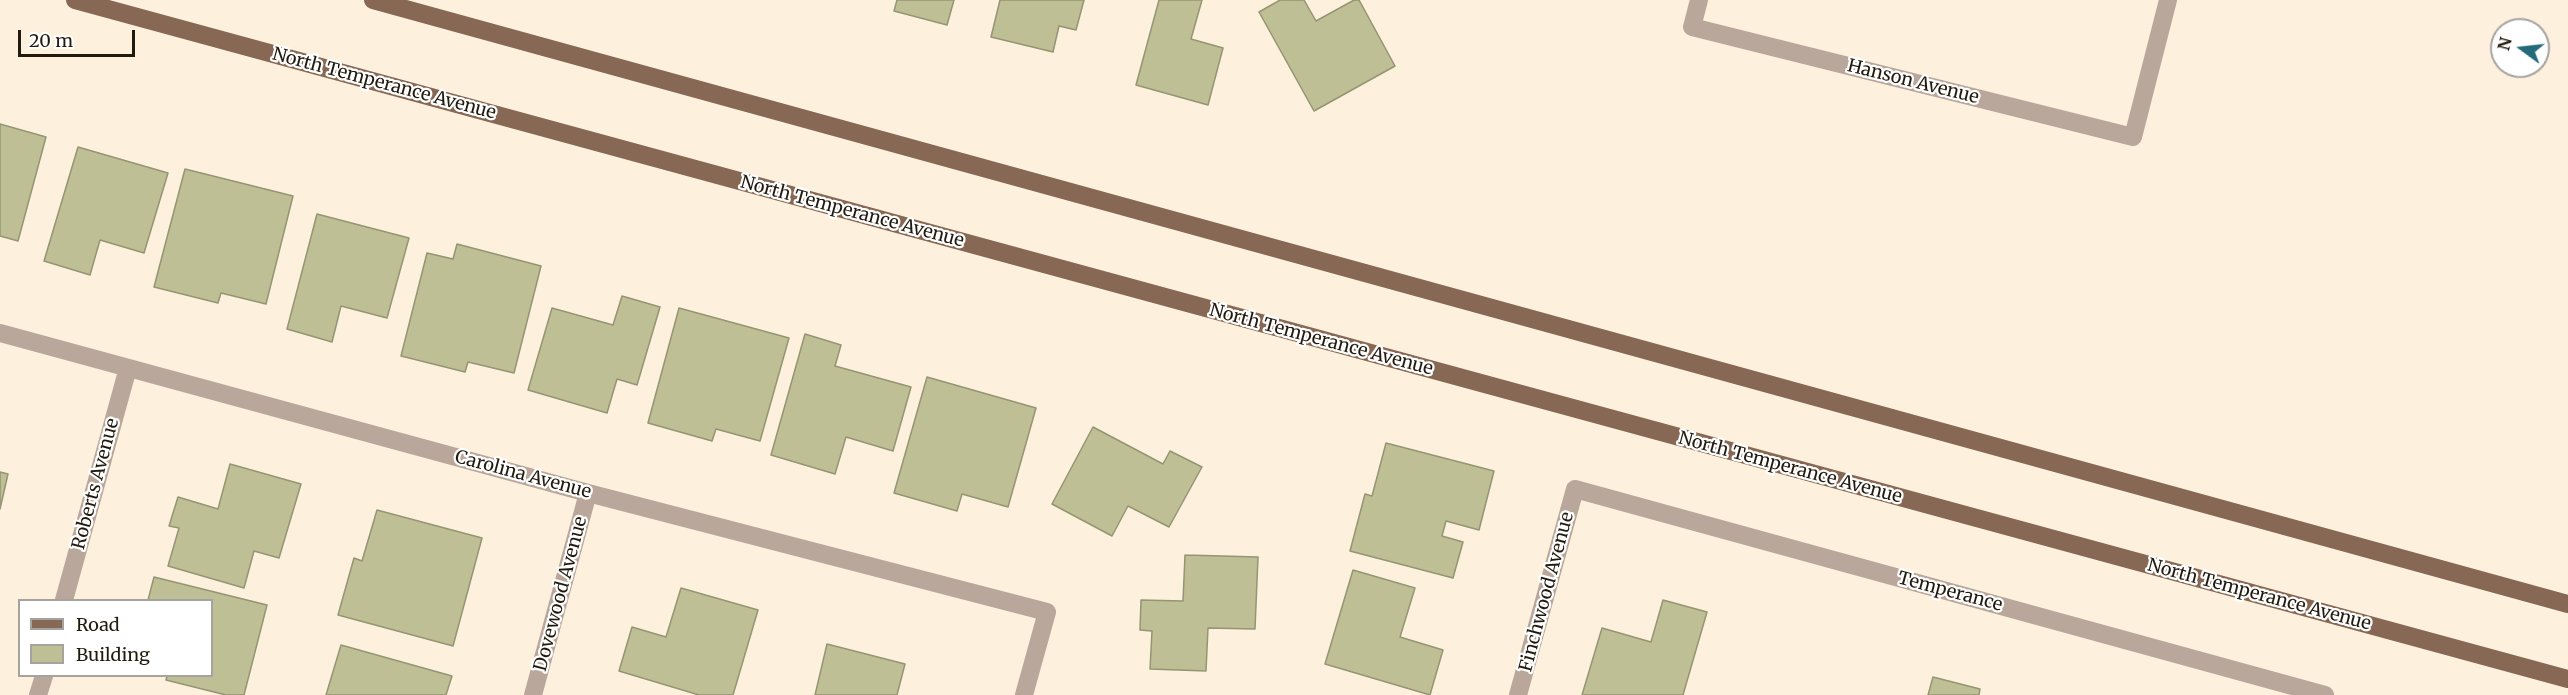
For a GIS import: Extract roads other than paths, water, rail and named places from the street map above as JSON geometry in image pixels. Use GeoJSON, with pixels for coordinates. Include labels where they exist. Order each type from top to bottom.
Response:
{"type":"FeatureCollection","features":[{"type":"Feature","properties":{"kind":"main road","name":"North Temperance Avenue"},"geometry":{"type":"LineString","coordinates":[[75,0],[2568,680]]}},
{"type":"Feature","properties":{"kind":"main road"},"geometry":{"type":"LineString","coordinates":[[373,0],[2568,604]]}},
{"type":"Feature","properties":{"kind":"street","name":"Hanson Avenue"},"geometry":{"type":"LineString","coordinates":[[1699,0],[1692,27],[2133,137],[2168,0]]}},
{"type":"Feature","properties":{"kind":"street","name":"Carolina Avenue"},"geometry":{"type":"LineString","coordinates":[[0,333],[588,493],[1047,612],[1024,695]]}},
{"type":"Feature","properties":{"kind":"street","name":"Roberts Avenue"},"geometry":{"type":"LineString","coordinates":[[64,599],[128,368]]}},
{"type":"Feature","properties":{"kind":"street","name":"Finchwood Avenue"},"geometry":{"type":"LineString","coordinates":[[1518,695],[1575,489]]}},
{"type":"Feature","properties":{"kind":"street","name":"Temperance"},"geometry":{"type":"LineString","coordinates":[[1575,489],[2325,695]]}},
{"type":"Feature","properties":{"kind":"street","name":"Dovewood Avenue"},"geometry":{"type":"LineString","coordinates":[[533,695],[588,493]]}},
{"type":"Feature","properties":{"kind":"street"},"geometry":{"type":"LineString","coordinates":[[38,695],[43,677]]}}]}
